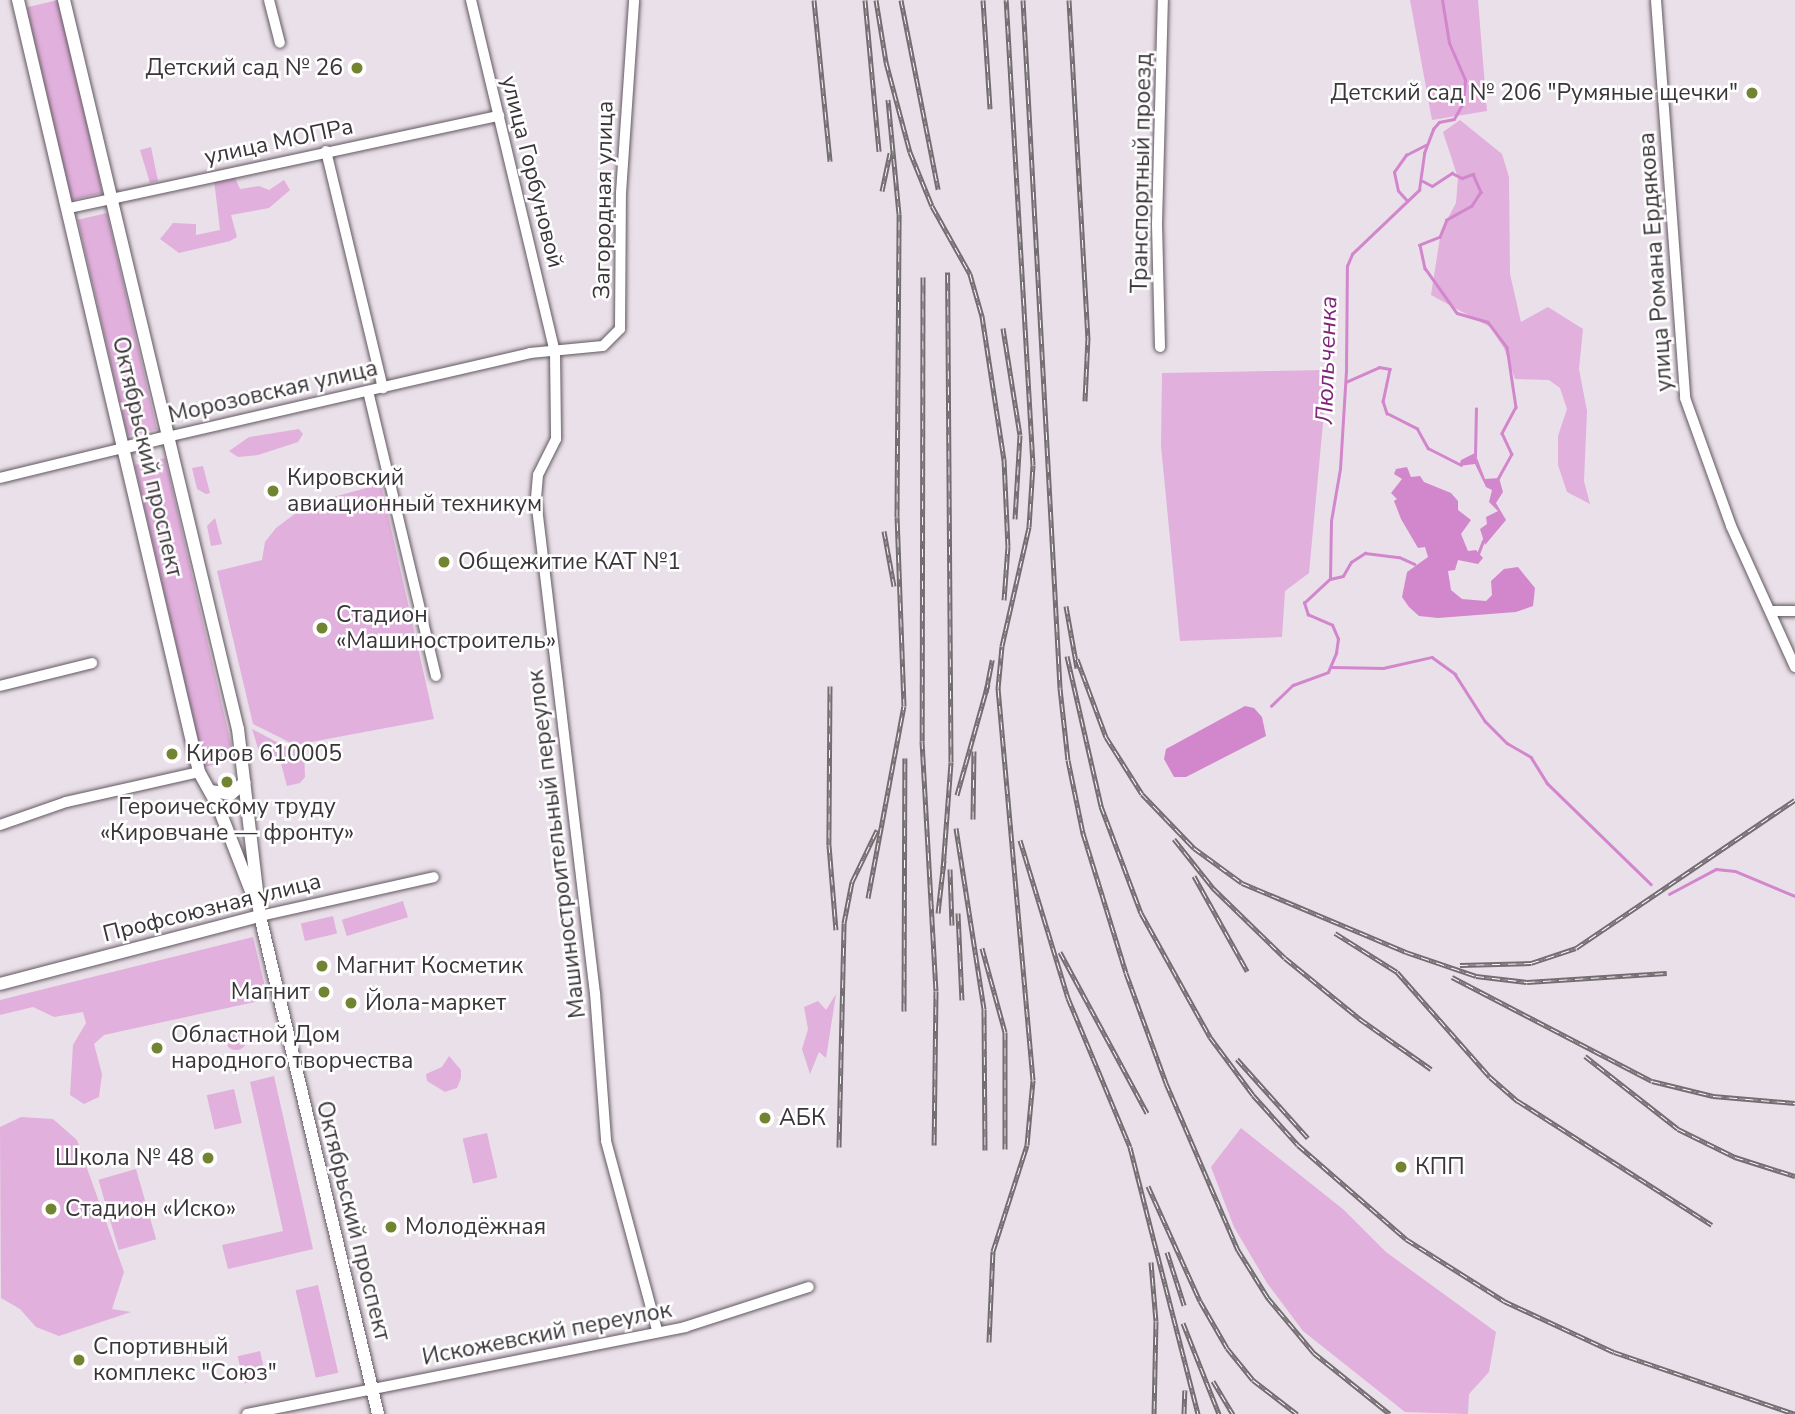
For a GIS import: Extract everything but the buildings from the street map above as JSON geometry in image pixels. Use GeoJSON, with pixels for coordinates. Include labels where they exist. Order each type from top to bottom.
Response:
{"type":"FeatureCollection","features":[{"type":"Feature","properties":{"kind":"main road","name":"Октябрьский проспект"},"geometry":{"type":"LineString","coordinates":[[18,0],[69,208],[199,772],[260,916]]}},
{"type":"Feature","properties":{"kind":"main road","name":"Октябрьский проспект"},"geometry":{"type":"LineString","coordinates":[[64,0],[238,729],[260,916],[378,1414]]}},
{"type":"Feature","properties":{"kind":"main road","name":"Морозовская улица"},"geometry":{"type":"LineString","coordinates":[[123,448],[167,437]]}},
{"type":"Feature","properties":{"kind":"main road"},"geometry":{"type":"LineString","coordinates":[[209,792],[230,794],[245,782]]}},
{"type":"Feature","properties":{"kind":"main road","name":"Профсоюзная улица"},"geometry":{"type":"LineString","coordinates":[[0,984],[260,916]]}},
{"type":"Feature","properties":{"kind":"street"},"geometry":{"type":"LineString","coordinates":[[269,0],[280,43]]}},
{"type":"Feature","properties":{"kind":"street","name":"улица Горбуновой"},"geometry":{"type":"LineString","coordinates":[[471,0],[555,352]]}},
{"type":"Feature","properties":{"kind":"street","name":"Загородная улица"},"geometry":{"type":"LineString","coordinates":[[555,352],[604,346],[620,329],[622,180],[634,0]]}},
{"type":"Feature","properties":{"kind":"street","name":"Транспортный проезд"},"geometry":{"type":"LineString","coordinates":[[1160,347],[1157,224],[1163,0]]}},
{"type":"Feature","properties":{"kind":"street","name":"улица Романа Ердякова"},"geometry":{"type":"LineString","coordinates":[[1656,0],[1685,398],[1731,526],[1773,611],[1795,667]]}},
{"type":"Feature","properties":{"kind":"street","name":"улица МОПРа"},"geometry":{"type":"LineString","coordinates":[[69,208],[499,116]]}},
{"type":"Feature","properties":{"kind":"street"},"geometry":{"type":"LineString","coordinates":[[326,151],[383,388]]}},
{"type":"Feature","properties":{"kind":"street","name":"Морозовская улица"},"geometry":{"type":"LineString","coordinates":[[167,437],[530,353],[555,352]]}},
{"type":"Feature","properties":{"kind":"street","name":"Машиностроительный переулок"},"geometry":{"type":"LineString","coordinates":[[555,352],[556,439],[538,475],[536,499],[595,993],[606,1141],[657,1330]]}},
{"type":"Feature","properties":{"kind":"street"},"geometry":{"type":"LineString","coordinates":[[368,391],[436,676]]}},
{"type":"Feature","properties":{"kind":"street","name":"Морозовская улица"},"geometry":{"type":"LineString","coordinates":[[0,478],[123,448]]}},
{"type":"Feature","properties":{"kind":"street"},"geometry":{"type":"LineString","coordinates":[[1773,611],[1795,611]]}},
{"type":"Feature","properties":{"kind":"street"},"geometry":{"type":"LineString","coordinates":[[0,686],[92,663]]}},
{"type":"Feature","properties":{"kind":"street"},"geometry":{"type":"LineString","coordinates":[[0,825],[66,802],[199,772]]}},
{"type":"Feature","properties":{"kind":"street","name":"Профсоюзная улица"},"geometry":{"type":"LineString","coordinates":[[260,916],[435,877]]}},
{"type":"Feature","properties":{"kind":"street","name":"Искожевский переулок"},"geometry":{"type":"LineString","coordinates":[[247,1414],[657,1330],[685,1327],[809,1287]]}},
{"type":"Feature","properties":{"kind":"shaded area"},"geometry":{"type":"Polygon","coordinates":[[[58,0],[103,193],[71,200],[27,7],[58,0]]]}},
{"type":"Feature","properties":{"kind":"shaded area"},"geometry":{"type":"Polygon","coordinates":[[[1410,0],[1478,0],[1487,111],[1432,120],[1410,0]]]}},
{"type":"Feature","properties":{"kind":"shaded area"},"geometry":{"type":"Polygon","coordinates":[[[1460,120],[1502,154],[1509,177],[1510,274],[1521,322],[1548,307],[1583,329],[1579,369],[1587,411],[1584,481],[1590,504],[1567,492],[1558,465],[1558,436],[1567,409],[1560,388],[1549,380],[1515,379],[1504,348],[1490,327],[1431,295],[1441,231],[1456,203],[1458,178],[1443,132],[1460,120]]]}},
{"type":"Feature","properties":{"kind":"shaded area"},"geometry":{"type":"Polygon","coordinates":[[[151,147],[158,181],[150,183],[140,150],[151,147]]]}},
{"type":"Feature","properties":{"kind":"shaded area"},"geometry":{"type":"Polygon","coordinates":[[[235,178],[240,189],[259,186],[269,190],[284,180],[290,190],[269,208],[231,215],[237,237],[230,241],[179,253],[160,239],[173,223],[196,224],[196,235],[220,230],[214,180],[235,178]]]}},
{"type":"Feature","properties":{"kind":"shaded area"},"geometry":{"type":"Polygon","coordinates":[[[107,213],[157,429],[128,436],[78,220],[107,213]]]}},
{"type":"Feature","properties":{"kind":"shaded area"},"geometry":{"type":"Polygon","coordinates":[[[1328,370],[1309,573],[1285,591],[1282,637],[1180,641],[1161,446],[1162,373],[1328,370]]]}},
{"type":"Feature","properties":{"kind":"shaded area"},"geometry":{"type":"Polygon","coordinates":[[[299,429],[303,434],[298,442],[258,455],[238,457],[229,451],[249,437],[299,429]]]}},
{"type":"Feature","properties":{"kind":"shaded area"},"geometry":{"type":"Polygon","coordinates":[[[1475,453],[1485,479],[1499,478],[1503,492],[1496,503],[1506,520],[1485,545],[1480,529],[1487,524],[1486,517],[1498,511],[1489,502],[1492,490],[1486,487],[1475,464],[1459,466],[1461,460],[1475,453]]]}},
{"type":"Feature","properties":{"kind":"shaded area"},"geometry":{"type":"Polygon","coordinates":[[[165,458],[235,760],[205,767],[135,465],[165,458]]]}},
{"type":"Feature","properties":{"kind":"shaded area"},"geometry":{"type":"Polygon","coordinates":[[[203,466],[210,493],[206,494],[197,489],[192,468],[203,466]]]}},
{"type":"Feature","properties":{"kind":"shaded area"},"geometry":{"type":"Polygon","coordinates":[[[1407,467],[1411,477],[1420,476],[1424,482],[1451,493],[1458,501],[1458,510],[1471,520],[1461,534],[1468,551],[1476,550],[1483,558],[1478,564],[1458,560],[1455,570],[1448,571],[1451,590],[1462,599],[1486,601],[1492,595],[1491,581],[1504,569],[1518,567],[1535,588],[1533,606],[1516,612],[1438,618],[1419,616],[1409,607],[1402,597],[1407,572],[1428,557],[1425,547],[1418,548],[1401,519],[1394,501],[1397,499],[1391,493],[1402,479],[1394,474],[1396,469],[1407,467]]]}},
{"type":"Feature","properties":{"kind":"shaded area","name":"Стадион «Машиностроитель»"},"geometry":{"type":"Polygon","coordinates":[[[381,484],[434,719],[295,745],[253,724],[217,571],[262,560],[265,542],[276,528],[308,504],[381,484]]]}},
{"type":"Feature","properties":{"kind":"shaded area"},"geometry":{"type":"Polygon","coordinates":[[[215,518],[222,544],[211,546],[207,526],[215,518]]]}},
{"type":"Feature","properties":{"kind":"shaded area"},"geometry":{"type":"Polygon","coordinates":[[[1245,706],[1254,708],[1262,717],[1266,736],[1186,777],[1174,777],[1164,759],[1166,749],[1245,706]]]}},
{"type":"Feature","properties":{"kind":"shaded area"},"geometry":{"type":"Polygon","coordinates":[[[252,729],[290,749],[304,750],[305,777],[300,783],[287,786],[279,756],[261,758],[252,729]]]}},
{"type":"Feature","properties":{"kind":"shaded area"},"geometry":{"type":"Polygon","coordinates":[[[403,901],[408,917],[347,936],[342,920],[403,901]]]}},
{"type":"Feature","properties":{"kind":"shaded area"},"geometry":{"type":"Polygon","coordinates":[[[333,916],[337,934],[305,941],[301,923],[333,916]]]}},
{"type":"Feature","properties":{"kind":"shaded area"},"geometry":{"type":"Polygon","coordinates":[[[253,937],[268,999],[104,1035],[94,1044],[102,1074],[99,1097],[84,1104],[70,1095],[73,1045],[86,1023],[83,1012],[54,1017],[33,1007],[0,1015],[0,1000],[253,937]]]}},
{"type":"Feature","properties":{"kind":"shaded area"},"geometry":{"type":"Polygon","coordinates":[[[836,994],[826,1058],[819,1052],[810,1074],[802,1049],[808,1029],[804,1007],[818,1001],[826,1010],[836,994]]]}},
{"type":"Feature","properties":{"kind":"shaded area"},"geometry":{"type":"Polygon","coordinates":[[[236,1028],[244,1031],[247,1039],[244,1047],[236,1050],[228,1047],[225,1039],[228,1031],[236,1028]]]}},
{"type":"Feature","properties":{"kind":"shaded area"},"geometry":{"type":"Polygon","coordinates":[[[449,1056],[461,1070],[461,1078],[457,1088],[445,1092],[427,1081],[426,1074],[442,1067],[449,1056]]]}},
{"type":"Feature","properties":{"kind":"shaded area"},"geometry":{"type":"Polygon","coordinates":[[[274,1076],[313,1249],[228,1269],[222,1245],[283,1231],[250,1082],[274,1076]]]}},
{"type":"Feature","properties":{"kind":"shaded area"},"geometry":{"type":"Polygon","coordinates":[[[234,1089],[242,1123],[215,1129],[207,1095],[234,1089]]]}},
{"type":"Feature","properties":{"kind":"shaded area","name":"Стадион «Иско»"},"geometry":{"type":"Polygon","coordinates":[[[21,1117],[53,1119],[77,1140],[124,1272],[112,1309],[131,1312],[59,1336],[36,1327],[20,1309],[1,1298],[0,1127],[21,1117]]]}},
{"type":"Feature","properties":{"kind":"shaded area"},"geometry":{"type":"Polygon","coordinates":[[[1241,1128],[1344,1210],[1386,1252],[1496,1332],[1489,1372],[1469,1394],[1468,1414],[1405,1412],[1303,1331],[1267,1283],[1234,1227],[1211,1167],[1241,1128]]]}},
{"type":"Feature","properties":{"kind":"shaded area"},"geometry":{"type":"Polygon","coordinates":[[[487,1133],[497,1178],[473,1183],[463,1139],[487,1133]]]}},
{"type":"Feature","properties":{"kind":"shaded area"},"geometry":{"type":"Polygon","coordinates":[[[136,1169],[156,1239],[119,1250],[99,1180],[136,1169]]]}},
{"type":"Feature","properties":{"kind":"shaded area"},"geometry":{"type":"Polygon","coordinates":[[[318,1285],[338,1373],[316,1378],[296,1290],[318,1285]]]}},
{"type":"Feature","properties":{"kind":"shaded area"},"geometry":{"type":"Polygon","coordinates":[[[260,1351],[266,1378],[244,1383],[238,1356],[260,1351]]]}},
{"type":"Feature","properties":{"kind":"waterway","name":"Люльченка"},"geometry":{"type":"LineString","coordinates":[[1271,706],[1293,685],[1328,672],[1336,653],[1338,639],[1332,625],[1308,615],[1304,603],[1330,579],[1331,521],[1340,469],[1346,372],[1347,266],[1352,254],[1419,190],[1424,153],[1433,129],[1439,122],[1454,119],[1463,103],[1465,80],[1449,43],[1442,0]]}},
{"type":"Feature","properties":{"kind":"waterway"},"geometry":{"type":"LineString","coordinates":[[1407,201],[1398,191],[1394,172],[1406,155],[1426,145]]}},
{"type":"Feature","properties":{"kind":"waterway"},"geometry":{"type":"LineString","coordinates":[[1423,181],[1432,186],[1452,173],[1462,178],[1473,174],[1481,192],[1472,206],[1447,220],[1440,237],[1420,245],[1425,268],[1457,313],[1488,322],[1507,347],[1516,407],[1502,433],[1512,454],[1498,479]]}},
{"type":"Feature","properties":{"kind":"waterway"},"geometry":{"type":"LineString","coordinates":[[1346,382],[1379,367],[1390,369],[1383,401],[1387,413],[1417,428],[1428,448],[1461,465]]}},
{"type":"Feature","properties":{"kind":"waterway"},"geometry":{"type":"LineString","coordinates":[[1475,456],[1476,409]]}},
{"type":"Feature","properties":{"kind":"waterway"},"geometry":{"type":"LineString","coordinates":[[1478,554],[1483,541]]}},
{"type":"Feature","properties":{"kind":"waterway"},"geometry":{"type":"LineString","coordinates":[[1330,579],[1343,576],[1351,562],[1365,553],[1399,557],[1415,564]]}},
{"type":"Feature","properties":{"kind":"waterway"},"geometry":{"type":"LineString","coordinates":[[1332,667],[1383,668],[1432,657],[1455,674],[1485,721],[1507,743],[1531,757],[1547,783],[1651,884]]}},
{"type":"Feature","properties":{"kind":"waterway"},"geometry":{"type":"LineString","coordinates":[[1669,894],[1716,869],[1735,871],[1795,896]]}},
{"type":"Feature","properties":{"kind":"railway"},"geometry":{"type":"LineString","coordinates":[[814,0],[830,161]]}},
{"type":"Feature","properties":{"kind":"railway"},"geometry":{"type":"LineString","coordinates":[[865,0],[879,151]]}},
{"type":"Feature","properties":{"kind":"railway"},"geometry":{"type":"LineString","coordinates":[[876,0],[886,62],[910,152],[932,206],[970,274],[982,316],[1004,459],[1008,546],[1004,600]]}},
{"type":"Feature","properties":{"kind":"railway"},"geometry":{"type":"LineString","coordinates":[[901,0],[938,189]]}},
{"type":"Feature","properties":{"kind":"railway"},"geometry":{"type":"LineString","coordinates":[[983,0],[990,109]]}},
{"type":"Feature","properties":{"kind":"railway"},"geometry":{"type":"LineString","coordinates":[[989,1342],[993,1251],[1027,1145],[1033,1080],[998,689],[1002,646],[1029,527],[1033,465],[1006,0]]}},
{"type":"Feature","properties":{"kind":"railway"},"geometry":{"type":"LineString","coordinates":[[1023,0],[1060,688],[1068,760],[1083,833],[1126,973],[1166,1083],[1238,1250],[1268,1298],[1314,1353],[1390,1414]]}},
{"type":"Feature","properties":{"kind":"railway"},"geometry":{"type":"LineString","coordinates":[[1069,0],[1088,337],[1085,401]]}},
{"type":"Feature","properties":{"kind":"railway"},"geometry":{"type":"LineString","coordinates":[[868,898],[904,706],[897,517],[899,214],[888,100]]}},
{"type":"Feature","properties":{"kind":"railway"},"geometry":{"type":"LineString","coordinates":[[882,191],[890,153]]}},
{"type":"Feature","properties":{"kind":"railway"},"geometry":{"type":"LineString","coordinates":[[943,869],[951,762],[948,272]]}},
{"type":"Feature","properties":{"kind":"railway"},"geometry":{"type":"LineString","coordinates":[[923,277],[922,741],[936,991],[934,1145]]}},
{"type":"Feature","properties":{"kind":"railway"},"geometry":{"type":"LineString","coordinates":[[1003,328],[1020,435],[1015,519]]}},
{"type":"Feature","properties":{"kind":"railway"},"geometry":{"type":"LineString","coordinates":[[884,531],[894,586]]}},
{"type":"Feature","properties":{"kind":"railway"},"geometry":{"type":"LineString","coordinates":[[1066,606],[1077,668]]}},
{"type":"Feature","properties":{"kind":"railway"},"geometry":{"type":"LineString","coordinates":[[1067,656],[1101,806],[1141,913],[1210,1037],[1253,1095],[1298,1145],[1406,1239],[1504,1301],[1614,1352],[1795,1414]]}},
{"type":"Feature","properties":{"kind":"railway"},"geometry":{"type":"LineString","coordinates":[[1077,659],[1106,737],[1142,794],[1194,848],[1242,883],[1406,952],[1476,976],[1527,982],[1667,973]]}},
{"type":"Feature","properties":{"kind":"railway"},"geometry":{"type":"LineString","coordinates":[[986,692],[992,660]]}},
{"type":"Feature","properties":{"kind":"railway"},"geometry":{"type":"LineString","coordinates":[[957,795],[988,684]]}},
{"type":"Feature","properties":{"kind":"railway"},"geometry":{"type":"LineString","coordinates":[[830,686],[829,845],[836,930]]}},
{"type":"Feature","properties":{"kind":"railway"},"geometry":{"type":"LineString","coordinates":[[973,819],[974,751]]}},
{"type":"Feature","properties":{"kind":"railway"},"geometry":{"type":"LineString","coordinates":[[904,1011],[905,758]]}},
{"type":"Feature","properties":{"kind":"railway"},"geometry":{"type":"LineString","coordinates":[[1460,965],[1531,963],[1576,948],[1795,800]]}},
{"type":"Feature","properties":{"kind":"railway"},"geometry":{"type":"LineString","coordinates":[[956,828],[984,1009],[985,1150]]}},
{"type":"Feature","properties":{"kind":"railway"},"geometry":{"type":"LineString","coordinates":[[839,1147],[844,923],[852,882],[877,830]]}},
{"type":"Feature","properties":{"kind":"railway"},"geometry":{"type":"LineString","coordinates":[[1174,839],[1213,888],[1285,958],[1360,1019],[1431,1069]]}},
{"type":"Feature","properties":{"kind":"railway"},"geometry":{"type":"LineString","coordinates":[[1020,840],[1068,998],[1130,1147],[1198,1414]]}},
{"type":"Feature","properties":{"kind":"railway"},"geometry":{"type":"LineString","coordinates":[[938,913],[944,860]]}},
{"type":"Feature","properties":{"kind":"railway"},"geometry":{"type":"LineString","coordinates":[[950,869],[952,925]]}},
{"type":"Feature","properties":{"kind":"railway"},"geometry":{"type":"LineString","coordinates":[[1194,876],[1247,971]]}},
{"type":"Feature","properties":{"kind":"railway"},"geometry":{"type":"LineString","coordinates":[[958,913],[962,1000]]}},
{"type":"Feature","properties":{"kind":"railway"},"geometry":{"type":"LineString","coordinates":[[1335,933],[1397,972],[1490,1077],[1518,1101],[1712,1225]]}},
{"type":"Feature","properties":{"kind":"railway"},"geometry":{"type":"LineString","coordinates":[[982,948],[1005,1032],[1005,1149]]}},
{"type":"Feature","properties":{"kind":"railway"},"geometry":{"type":"LineString","coordinates":[[1060,952],[1147,1113]]}},
{"type":"Feature","properties":{"kind":"railway"},"geometry":{"type":"LineString","coordinates":[[1452,977],[1652,1081],[1713,1096],[1795,1103]]}},
{"type":"Feature","properties":{"kind":"railway"},"geometry":{"type":"LineString","coordinates":[[1585,1056],[1678,1129],[1735,1157],[1795,1176]]}},
{"type":"Feature","properties":{"kind":"railway"},"geometry":{"type":"LineString","coordinates":[[1237,1059],[1308,1138]]}},
{"type":"Feature","properties":{"kind":"railway"},"geometry":{"type":"LineString","coordinates":[[1148,1186],[1200,1301],[1227,1348],[1253,1380],[1297,1414]]}},
{"type":"Feature","properties":{"kind":"railway"},"geometry":{"type":"LineString","coordinates":[[1167,1252],[1184,1305]]}},
{"type":"Feature","properties":{"kind":"railway"},"geometry":{"type":"LineString","coordinates":[[1151,1262],[1156,1321],[1154,1414]]}},
{"type":"Feature","properties":{"kind":"railway"},"geometry":{"type":"LineString","coordinates":[[1183,1323],[1219,1414]]}},
{"type":"Feature","properties":{"kind":"railway"},"geometry":{"type":"LineString","coordinates":[[1213,1381],[1233,1414]]}},
{"type":"Feature","properties":{"kind":"railway"},"geometry":{"type":"LineString","coordinates":[[1184,1414],[1185,1390]]}},
{"type":"Feature","properties":{"kind":"place","name":"Детский сад № 26"},"geometry":{"type":"Point","coordinates":[357,68]}},
{"type":"Feature","properties":{"kind":"place","name":"Детский сад № 206 \"Румяные щечки\""},"geometry":{"type":"Point","coordinates":[1752,93]}},
{"type":"Feature","properties":{"kind":"place","name":"Кировский авиационный техникум"},"geometry":{"type":"Point","coordinates":[273,491]}},
{"type":"Feature","properties":{"kind":"place","name":"Общежитие КАТ №1"},"geometry":{"type":"Point","coordinates":[444,562]}},
{"type":"Feature","properties":{"kind":"place","name":"Стадион «Машиностроитель»"},"geometry":{"type":"Point","coordinates":[322,628]}},
{"type":"Feature","properties":{"kind":"place","name":"Киров 610005"},"geometry":{"type":"Point","coordinates":[172,754]}},
{"type":"Feature","properties":{"kind":"place","name":"Героическому труду «Кировчане — фронту»"},"geometry":{"type":"Point","coordinates":[227,782]}},
{"type":"Feature","properties":{"kind":"place","name":"Магнит Косметик"},"geometry":{"type":"Point","coordinates":[322,966]}},
{"type":"Feature","properties":{"kind":"place","name":"Магнит"},"geometry":{"type":"Point","coordinates":[324,992]}},
{"type":"Feature","properties":{"kind":"place","name":"Йола-маркет"},"geometry":{"type":"Point","coordinates":[351,1003]}},
{"type":"Feature","properties":{"kind":"place","name":"Областной Дом народного творчества"},"geometry":{"type":"Point","coordinates":[157,1048]}},
{"type":"Feature","properties":{"kind":"place","name":"АБК"},"geometry":{"type":"Point","coordinates":[765,1118]}},
{"type":"Feature","properties":{"kind":"place","name":"Школа № 48"},"geometry":{"type":"Point","coordinates":[208,1158]}},
{"type":"Feature","properties":{"kind":"place","name":"КПП"},"geometry":{"type":"Point","coordinates":[1401,1167]}},
{"type":"Feature","properties":{"kind":"place","name":"Стадион «Иско»"},"geometry":{"type":"Point","coordinates":[51,1209]}},
{"type":"Feature","properties":{"kind":"place","name":"Молодёжная"},"geometry":{"type":"Point","coordinates":[391,1227]}},
{"type":"Feature","properties":{"kind":"place","name":"Спортивный комплекс \"Союз\""},"geometry":{"type":"Point","coordinates":[79,1360]}}]}
